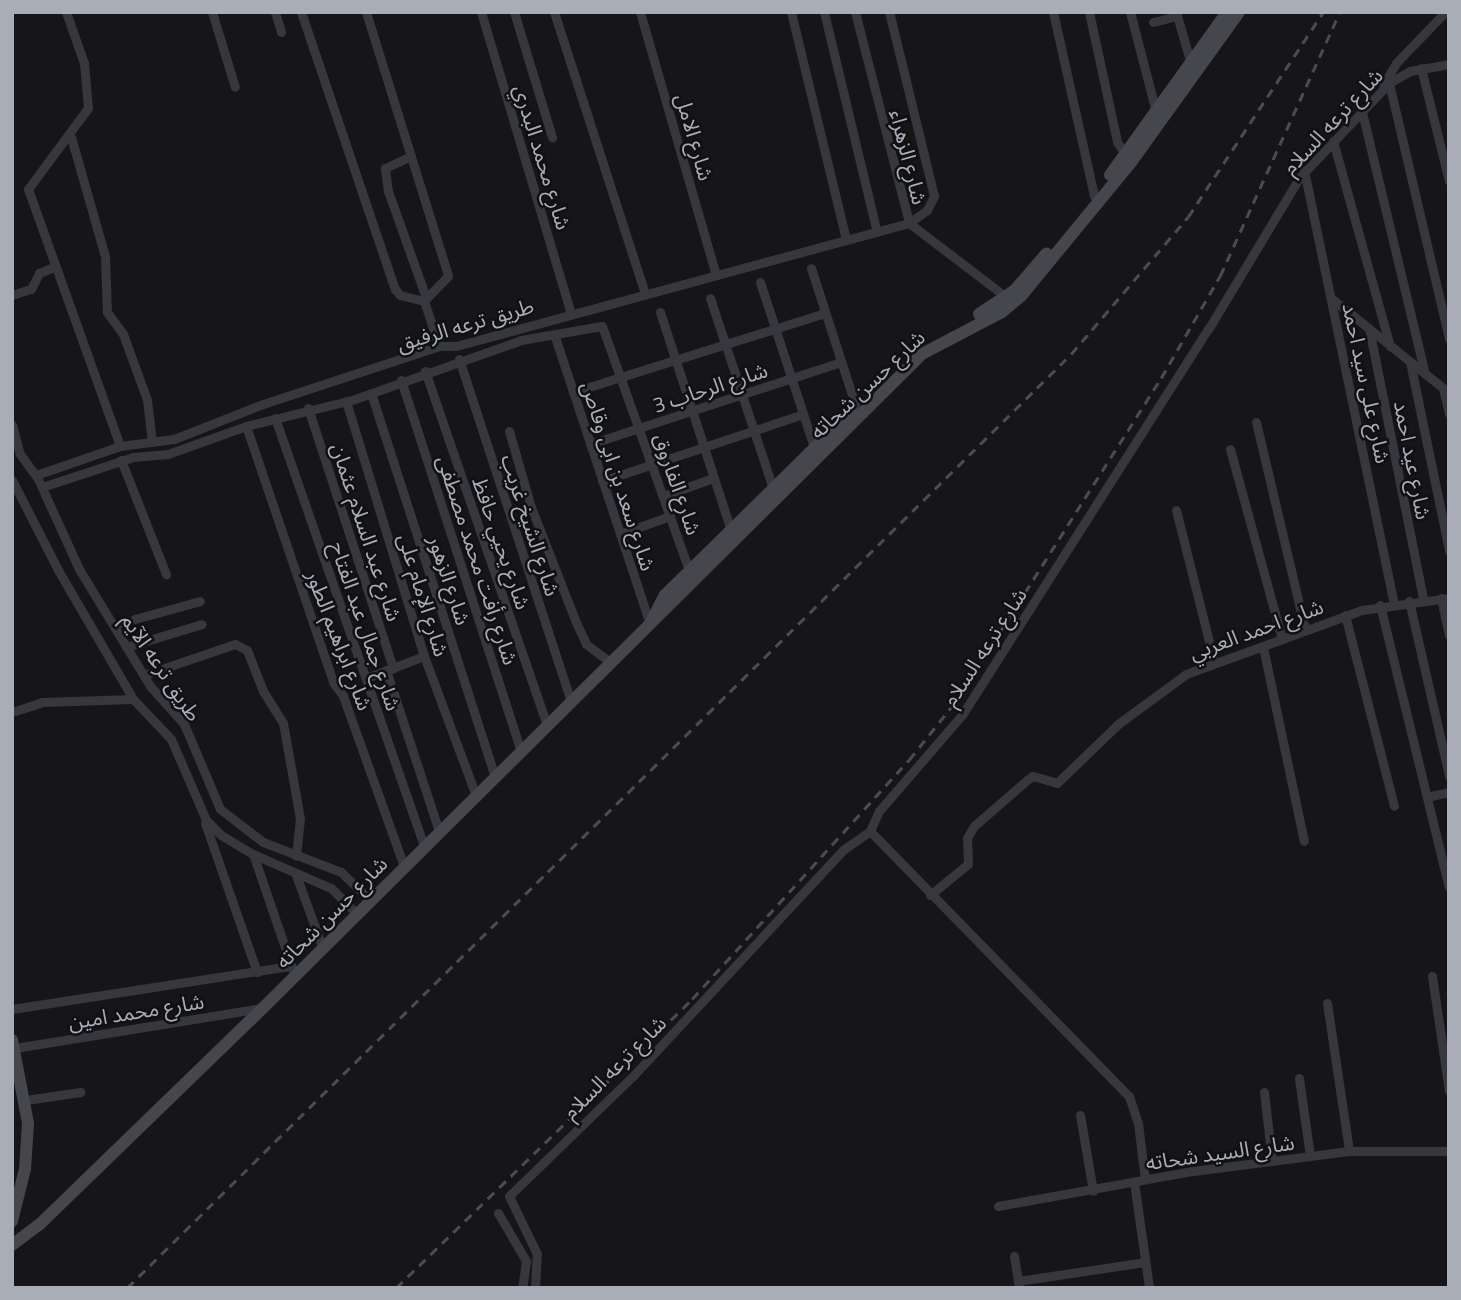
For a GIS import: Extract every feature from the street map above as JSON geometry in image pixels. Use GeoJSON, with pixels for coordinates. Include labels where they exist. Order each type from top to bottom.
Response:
{"type":"FeatureCollection","features":[{"type":"Feature","properties":{"kind":"main road","name":"شارع حسن شحاته"},"geometry":{"type":"LineString","coordinates":[[12,1245],[39,1225],[263,1008],[293,971],[323,949],[922,354],[1010,300],[1129,159],[1239,12]]}},
{"type":"Feature","properties":{"kind":"main road","name":"شارع حسن شحاته"},"geometry":{"type":"LineString","coordinates":[[1068,234],[1094,196],[1129,159],[1156,112],[1225,14]]}},
{"type":"Feature","properties":{"kind":"main road","name":"شارع حسن شحاته"},"geometry":{"type":"LineString","coordinates":[[650,625],[659,602],[814,447],[930,338],[1010,300]]}},
{"type":"Feature","properties":{"kind":"main road"},"geometry":{"type":"LineString","coordinates":[[13,1044],[26,1100],[26,1157],[13,1220],[25,1225],[39,1225]]}},
{"type":"Feature","properties":{"kind":"street"},"geometry":{"type":"LineString","coordinates":[[66,12],[88,85],[88,108],[71,136],[29,181],[28,189],[120,446]]}},
{"type":"Feature","properties":{"kind":"street"},"geometry":{"type":"LineString","coordinates":[[212,12],[235,87]]}},
{"type":"Feature","properties":{"kind":"street"},"geometry":{"type":"LineString","coordinates":[[275,12],[281,32]]}},
{"type":"Feature","properties":{"kind":"street"},"geometry":{"type":"LineString","coordinates":[[301,12],[395,289],[400,295],[425,298]]}},
{"type":"Feature","properties":{"kind":"street"},"geometry":{"type":"LineString","coordinates":[[366,12],[448,276],[425,298]]}},
{"type":"Feature","properties":{"kind":"street","name":"شارع محمد البدري"},"geometry":{"type":"LineString","coordinates":[[481,12],[571,313]]}},
{"type":"Feature","properties":{"kind":"street"},"geometry":{"type":"LineString","coordinates":[[514,12],[552,137]]}},
{"type":"Feature","properties":{"kind":"street"},"geometry":{"type":"LineString","coordinates":[[554,12],[645,293]]}},
{"type":"Feature","properties":{"kind":"street","name":"شارع الامل"},"geometry":{"type":"LineString","coordinates":[[640,12],[715,272]]}},
{"type":"Feature","properties":{"kind":"street"},"geometry":{"type":"LineString","coordinates":[[791,12],[846,239]]}},
{"type":"Feature","properties":{"kind":"street"},"geometry":{"type":"LineString","coordinates":[[824,12],[877,232]]}},
{"type":"Feature","properties":{"kind":"street","name":"شارع الزهراء"},"geometry":{"type":"LineString","coordinates":[[855,12],[909,223],[1010,300]]}},
{"type":"Feature","properties":{"kind":"street"},"geometry":{"type":"LineString","coordinates":[[889,12],[934,196],[928,210],[909,223]]}},
{"type":"Feature","properties":{"kind":"street"},"geometry":{"type":"LineString","coordinates":[[1053,12],[1094,196]]}},
{"type":"Feature","properties":{"kind":"street"},"geometry":{"type":"LineString","coordinates":[[1089,12],[1117,142],[1129,159]]}},
{"type":"Feature","properties":{"kind":"street"},"geometry":{"type":"LineString","coordinates":[[1130,12],[1156,112]]}},
{"type":"Feature","properties":{"kind":"street"},"geometry":{"type":"LineString","coordinates":[[1380,92],[1396,63],[1445,12]]}},
{"type":"Feature","properties":{"kind":"street"},"geometry":{"type":"LineString","coordinates":[[1153,22],[1177,14],[1191,64]]}},
{"type":"Feature","properties":{"kind":"street","name":"شارع ترعه السلام"},"geometry":{"type":"LineString","coordinates":[[535,1288],[537,1254],[509,1196],[633,1076],[843,850],[870,831],[879,811],[962,715],[1304,170],[1388,83],[1421,68],[1449,64]]}},
{"type":"Feature","properties":{"kind":"street"},"geometry":{"type":"LineString","coordinates":[[1421,68],[1449,181]]}},
{"type":"Feature","properties":{"kind":"street"},"geometry":{"type":"LineString","coordinates":[[1388,83],[1449,339]]}},
{"type":"Feature","properties":{"kind":"street"},"geometry":{"type":"LineString","coordinates":[[1362,112],[1425,373]]}},
{"type":"Feature","properties":{"kind":"street"},"geometry":{"type":"LineString","coordinates":[[71,136],[106,256],[107,312],[122,334],[147,400],[152,442]]}},
{"type":"Feature","properties":{"kind":"street"},"geometry":{"type":"LineString","coordinates":[[1333,141],[1390,346]]}},
{"type":"Feature","properties":{"kind":"street"},"geometry":{"type":"LineString","coordinates":[[411,156],[385,168],[388,191],[439,346]]}},
{"type":"Feature","properties":{"kind":"street","name":"شارع على سيد احمد"},"geometry":{"type":"LineString","coordinates":[[1304,170],[1394,603]]}},
{"type":"Feature","properties":{"kind":"street","name":"طريق ترعه الرفيق"},"geometry":{"type":"LineString","coordinates":[[36,475],[120,446],[184,436],[263,404],[439,346],[456,346],[715,272],[909,223]]}},
{"type":"Feature","properties":{"kind":"street"},"geometry":{"type":"LineString","coordinates":[[12,295],[30,289],[39,273],[54,267]]}},
{"type":"Feature","properties":{"kind":"street"},"geometry":{"type":"LineString","coordinates":[[810,268],[856,408]]}},
{"type":"Feature","properties":{"kind":"street"},"geometry":{"type":"LineString","coordinates":[[760,282],[814,447]]}},
{"type":"Feature","properties":{"kind":"street"},"geometry":{"type":"LineString","coordinates":[[710,298],[773,488]]}},
{"type":"Feature","properties":{"kind":"street"},"geometry":{"type":"LineString","coordinates":[[1331,298],[1446,391],[1449,413]]}},
{"type":"Feature","properties":{"kind":"street"},"geometry":{"type":"LineString","coordinates":[[660,312],[731,530]]}},
{"type":"Feature","properties":{"kind":"street"},"geometry":{"type":"LineString","coordinates":[[573,392],[825,313]]}},
{"type":"Feature","properties":{"kind":"street","name":"طريق ترعه الرفيق"},"geometry":{"type":"LineString","coordinates":[[42,487],[121,460],[168,454],[246,426],[309,408],[346,401],[458,359],[527,338],[555,337],[597,326],[606,328]]}},
{"type":"Feature","properties":{"kind":"street","name":"شارع الفاروق"},"geometry":{"type":"LineString","coordinates":[[606,328],[689,572]]}},
{"type":"Feature","properties":{"kind":"street","name":"شارع عيد احمد"},"geometry":{"type":"LineString","coordinates":[[1368,328],[1423,599]]}},
{"type":"Feature","properties":{"kind":"street","name":"شارع سعد بن ابى وقاص"},"geometry":{"type":"LineString","coordinates":[[555,337],[650,625]]}},
{"type":"Feature","properties":{"kind":"street","name":"شارع الشيخ غريب"},"geometry":{"type":"LineString","coordinates":[[458,359],[571,702]]}},
{"type":"Feature","properties":{"kind":"street","name":"شارع الرحاب 3"},"geometry":{"type":"LineString","coordinates":[[590,444],[841,362]]}},
{"type":"Feature","properties":{"kind":"street"},"geometry":{"type":"LineString","coordinates":[[1410,362],[1449,551]]}},
{"type":"Feature","properties":{"kind":"street","name":"شارع يحيي حافظ"},"geometry":{"type":"LineString","coordinates":[[425,371],[547,726]]}},
{"type":"Feature","properties":{"kind":"street","name":"شارع رأفت محمد مصطفى"},"geometry":{"type":"LineString","coordinates":[[401,380],[521,751]]}},
{"type":"Feature","properties":{"kind":"street","name":"شارع الزهور"},"geometry":{"type":"LineString","coordinates":[[371,393],[495,777]]}},
{"type":"Feature","properties":{"kind":"street","name":"شارع الإمام على"},"geometry":{"type":"LineString","coordinates":[[346,401],[424,656],[476,796]]}},
{"type":"Feature","properties":{"kind":"street","name":"شارع عبد السلام عثمان"},"geometry":{"type":"LineString","coordinates":[[309,408],[439,831]]}},
{"type":"Feature","properties":{"kind":"street"},"geometry":{"type":"LineString","coordinates":[[602,481],[803,414]]}},
{"type":"Feature","properties":{"kind":"street","name":"شارع جمال عبد الفتاح"},"geometry":{"type":"LineString","coordinates":[[275,418],[424,846]]}},
{"type":"Feature","properties":{"kind":"street"},"geometry":{"type":"LineString","coordinates":[[1256,422],[1305,630]]}},
{"type":"Feature","properties":{"kind":"street","name":"طريق ترعه الآيم"},"geometry":{"type":"LineString","coordinates":[[12,425],[18,449],[36,475],[79,569],[144,675],[184,724],[220,809],[263,842],[341,872],[370,900]]}},
{"type":"Feature","properties":{"kind":"street","name":"شارع ابراهيم الطور"},"geometry":{"type":"LineString","coordinates":[[246,426],[333,682],[344,700],[404,866]]}},
{"type":"Feature","properties":{"kind":"street"},"geometry":{"type":"LineString","coordinates":[[509,431],[531,507],[575,620],[586,644],[611,663]]}},
{"type":"Feature","properties":{"kind":"street"},"geometry":{"type":"LineString","coordinates":[[1230,449],[1282,639]]}},
{"type":"Feature","properties":{"kind":"street"},"geometry":{"type":"LineString","coordinates":[[121,460],[166,574]]}},
{"type":"Feature","properties":{"kind":"street"},"geometry":{"type":"LineString","coordinates":[[663,496],[713,478]]}},
{"type":"Feature","properties":{"kind":"street","name":"طريق ترعه الآيم"},"geometry":{"type":"LineString","coordinates":[[12,480],[58,570],[133,699],[171,739],[200,808],[221,835],[296,875],[331,888],[357,914]]}},
{"type":"Feature","properties":{"kind":"street"},"geometry":{"type":"LineString","coordinates":[[1176,510],[1214,661]]}},
{"type":"Feature","properties":{"kind":"street"},"geometry":{"type":"LineString","coordinates":[[620,534],[670,516]]}},
{"type":"Feature","properties":{"kind":"street"},"geometry":{"type":"LineString","coordinates":[[1445,598],[1449,635]]}},
{"type":"Feature","properties":{"kind":"street","name":"شارع احمد العربي"},"geometry":{"type":"LineString","coordinates":[[930,895],[968,864],[967,838],[974,826],[1027,780],[1033,776],[1057,783],[1133,711],[1186,674],[1214,661],[1345,615],[1380,605],[1445,598]]}},
{"type":"Feature","properties":{"kind":"street"},"geometry":{"type":"LineString","coordinates":[[113,625],[200,601]]}},
{"type":"Feature","properties":{"kind":"street"},"geometry":{"type":"LineString","coordinates":[[1409,601],[1449,776]]}},
{"type":"Feature","properties":{"kind":"street"},"geometry":{"type":"LineString","coordinates":[[1380,605],[1449,887]]}},
{"type":"Feature","properties":{"kind":"street"},"geometry":{"type":"LineString","coordinates":[[1345,615],[1394,806]]}},
{"type":"Feature","properties":{"kind":"street"},"geometry":{"type":"LineString","coordinates":[[126,648],[202,624]]}},
{"type":"Feature","properties":{"kind":"street"},"geometry":{"type":"LineString","coordinates":[[144,675],[235,644],[247,650],[263,691],[283,723],[300,818],[296,856]]}},
{"type":"Feature","properties":{"kind":"street"},"geometry":{"type":"LineString","coordinates":[[1263,646],[1304,841]]}},
{"type":"Feature","properties":{"kind":"street"},"geometry":{"type":"LineString","coordinates":[[366,678],[424,656]]}},
{"type":"Feature","properties":{"kind":"street"},"geometry":{"type":"LineString","coordinates":[[12,712],[42,702],[133,699]]}},
{"type":"Feature","properties":{"kind":"street"},"geometry":{"type":"LineString","coordinates":[[1427,797],[1449,792]]}},
{"type":"Feature","properties":{"kind":"street"},"geometry":{"type":"LineString","coordinates":[[200,808],[257,972]]}},
{"type":"Feature","properties":{"kind":"street"},"geometry":{"type":"LineString","coordinates":[[870,831],[930,895],[1052,1013],[1129,1096],[1138,1123],[1145,1180]]}},
{"type":"Feature","properties":{"kind":"street"},"geometry":{"type":"LineString","coordinates":[[12,1009],[257,972],[293,971],[253,854]]}},
{"type":"Feature","properties":{"kind":"street"},"geometry":{"type":"LineString","coordinates":[[296,875],[323,949]]}},
{"type":"Feature","properties":{"kind":"street"},"geometry":{"type":"LineString","coordinates":[[1432,976],[1449,1091]]}},
{"type":"Feature","properties":{"kind":"street"},"geometry":{"type":"LineString","coordinates":[[1326,1003],[1349,1152]]}},
{"type":"Feature","properties":{"kind":"street","name":"شارع محمد امين"},"geometry":{"type":"LineString","coordinates":[[13,1044],[263,1008]]}},
{"type":"Feature","properties":{"kind":"street"},"geometry":{"type":"LineString","coordinates":[[1299,1078],[1310,1156]]}},
{"type":"Feature","properties":{"kind":"street"},"geometry":{"type":"LineString","coordinates":[[26,1100],[80,1092]]}},
{"type":"Feature","properties":{"kind":"street"},"geometry":{"type":"LineString","coordinates":[[1264,1092],[1272,1161]]}},
{"type":"Feature","properties":{"kind":"street"},"geometry":{"type":"LineString","coordinates":[[1080,1115],[1093,1191]]}},
{"type":"Feature","properties":{"kind":"street","name":"شارع السيد شحاته"},"geometry":{"type":"LineString","coordinates":[[998,1206],[1145,1180],[1310,1156],[1349,1152],[1449,1151]]}},
{"type":"Feature","properties":{"kind":"street"},"geometry":{"type":"LineString","coordinates":[[1134,1182],[1149,1288]]}},
{"type":"Feature","properties":{"kind":"street"},"geometry":{"type":"LineString","coordinates":[[498,1213],[526,1261],[522,1288]]}},
{"type":"Feature","properties":{"kind":"street"},"geometry":{"type":"LineString","coordinates":[[1014,1256],[1018,1285],[1051,1276],[1145,1262]]}},
{"type":"Feature","properties":{"kind":"street"},"geometry":{"type":"LineString","coordinates":[[1051,1276],[1053,1288]]}},
{"type":"Feature","properties":{"kind":"railway"},"geometry":{"type":"LineString","coordinates":[[127,1288],[1071,354],[1188,217],[1323,12]]}},
{"type":"Feature","properties":{"kind":"railway"},"geometry":{"type":"LineString","coordinates":[[396,1288],[692,999],[909,760],[956,701],[1161,378],[1220,276],[1340,12]]}}]}
